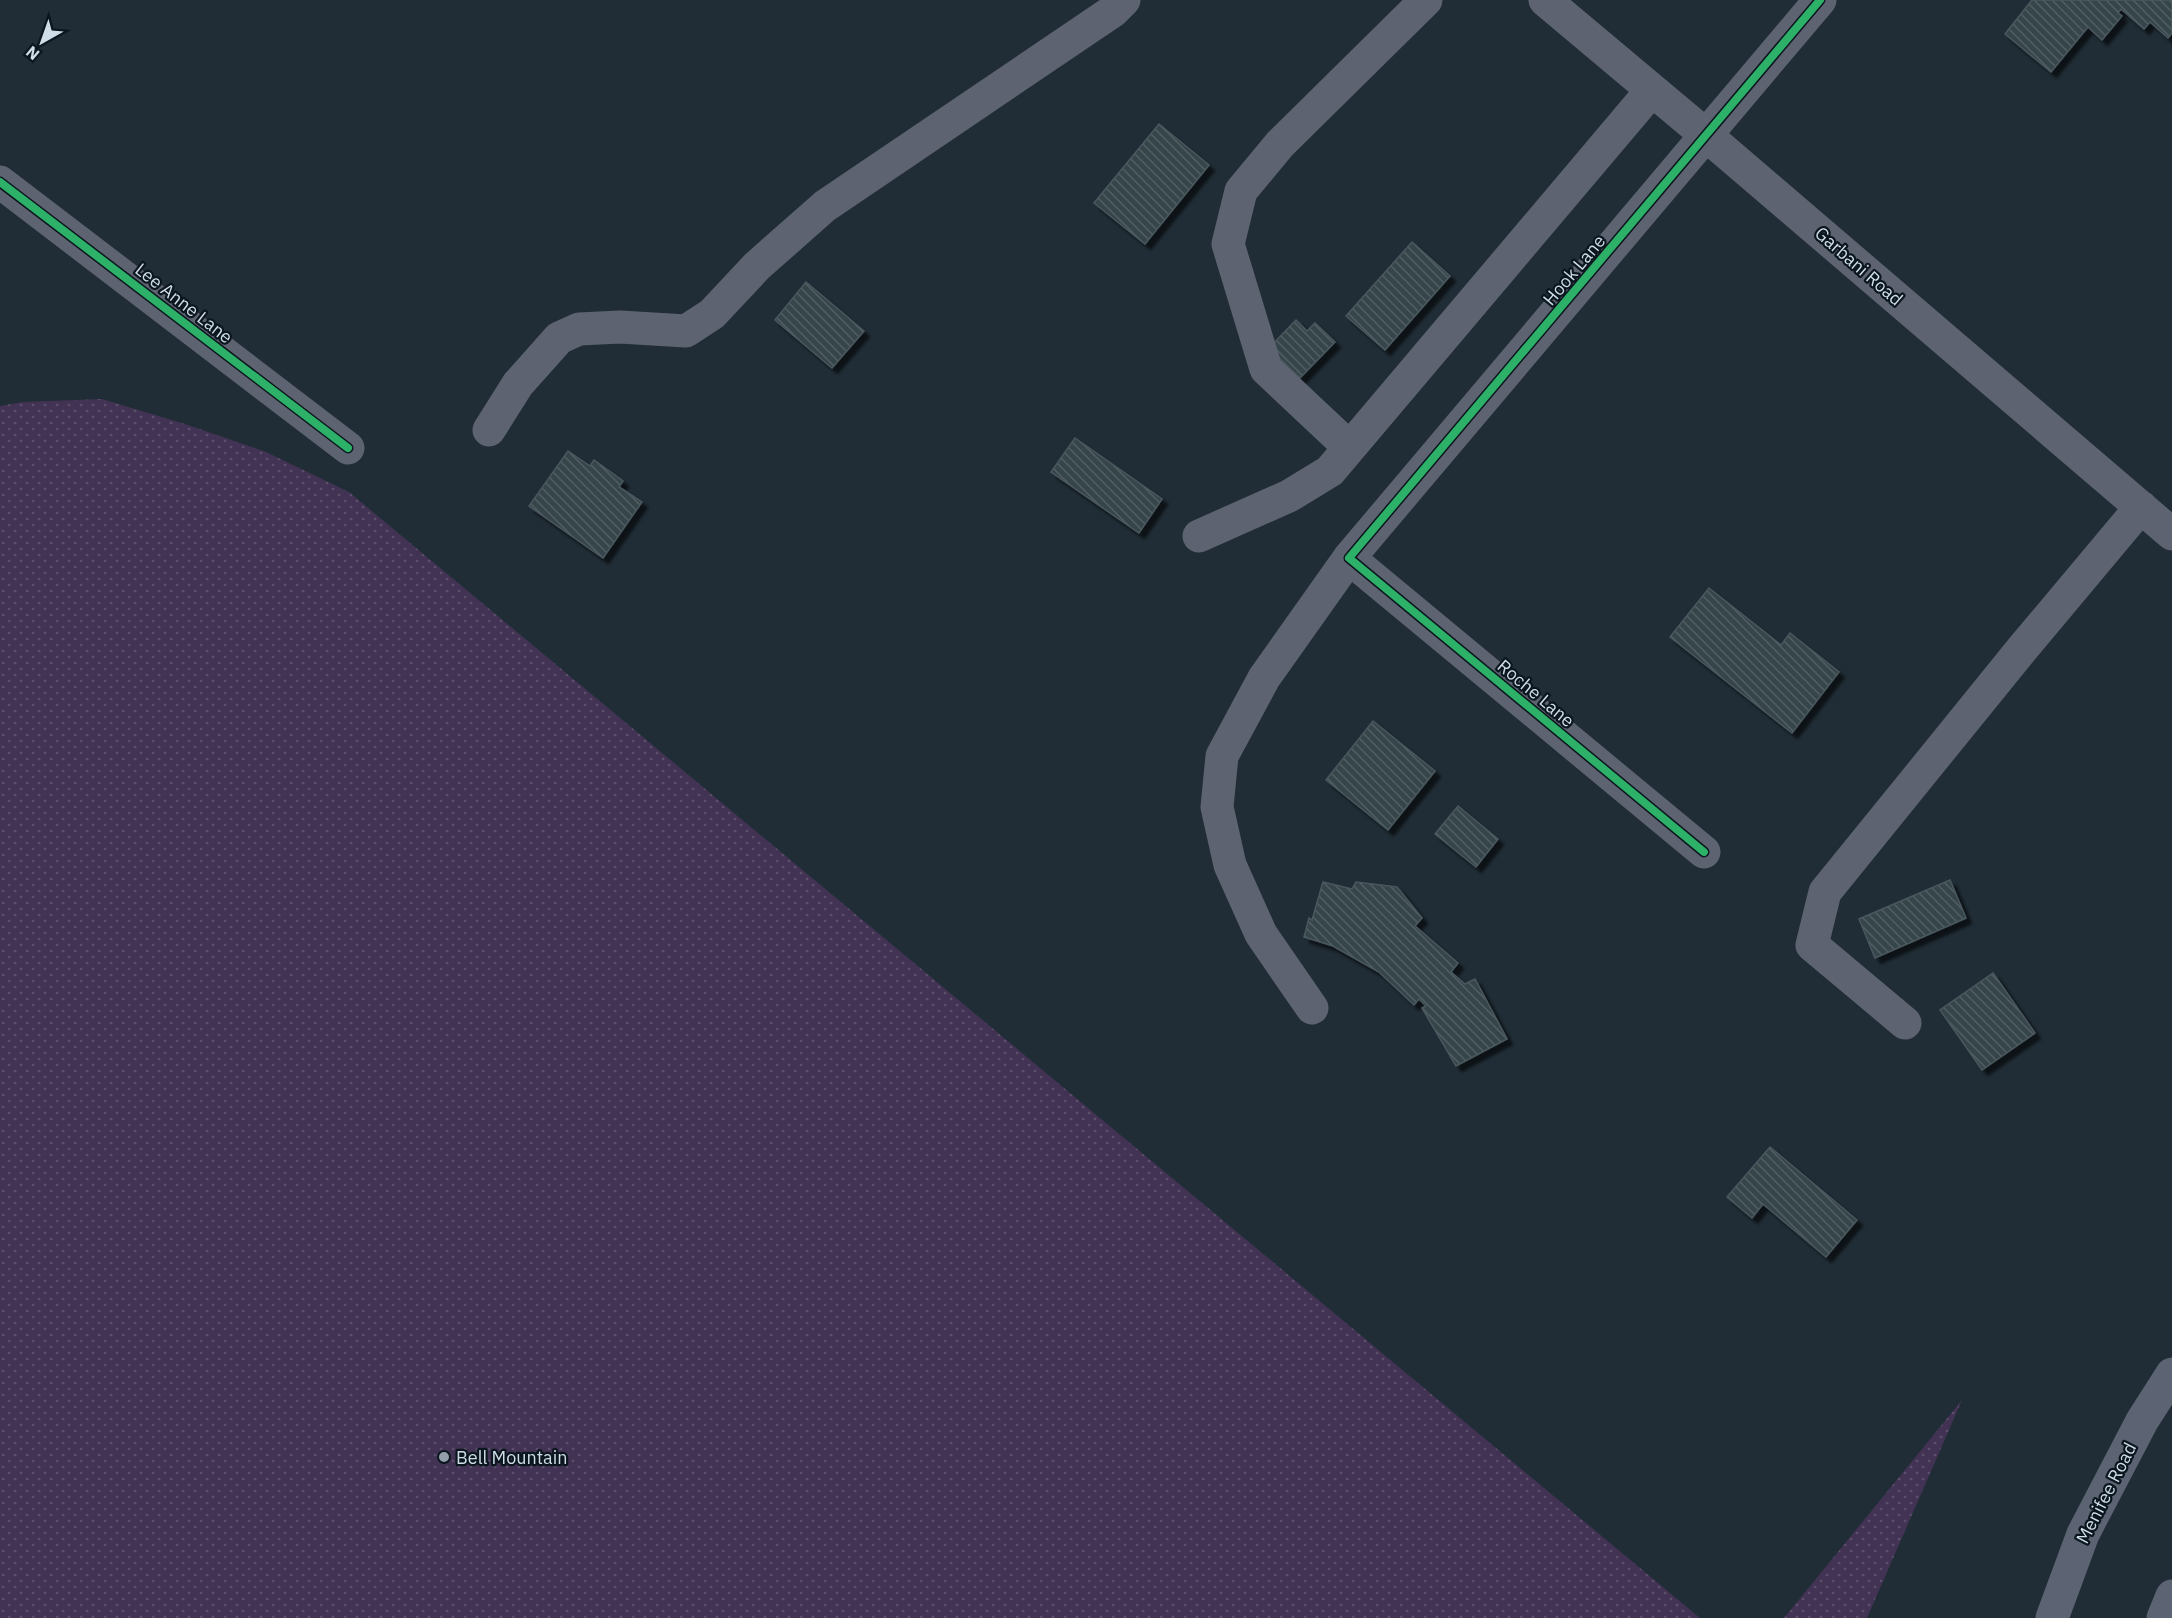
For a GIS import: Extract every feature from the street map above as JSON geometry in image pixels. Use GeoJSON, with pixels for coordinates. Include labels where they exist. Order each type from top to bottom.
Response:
{"type":"FeatureCollection","features":[{"type":"Feature","properties":{"kind":"main road","name":"Menifee Road"},"geometry":{"type":"LineString","coordinates":[[2052,1618],[2083,1534],[2142,1421],[2172,1374]]}},
{"type":"Feature","properties":{"kind":"main road"},"geometry":{"type":"LineString","coordinates":[[2163,1618],[2172,1596]]}},
{"type":"Feature","properties":{"kind":"street"},"geometry":{"type":"LineString","coordinates":[[489,430],[518,384],[559,338],[579,329],[620,327],[686,331],[712,314],[757,266],[825,207],[1113,11],[1124,0]]}},
{"type":"Feature","properties":{"kind":"street"},"geometry":{"type":"LineString","coordinates":[[1349,447],[1266,369],[1228,244],[1240,191],[1280,144],[1426,0]]}},
{"type":"Feature","properties":{"kind":"street","name":"Garbani Road"},"geometry":{"type":"LineString","coordinates":[[1545,0],[2172,534]]}},
{"type":"Feature","properties":{"kind":"street","name":"Hook Lane"},"geometry":{"type":"LineString","coordinates":[[1312,1008],[1261,934],[1230,865],[1217,807],[1222,756],[1264,678],[1349,558],[1820,0]]}},
{"type":"Feature","properties":{"kind":"street"},"geometry":{"type":"LineString","coordinates":[[1199,536],[1290,496],[1330,471],[1652,90]]}},
{"type":"Feature","properties":{"kind":"street","name":"Lee Anne Lane"},"geometry":{"type":"LineString","coordinates":[[0,182],[348,448]]}},
{"type":"Feature","properties":{"kind":"street"},"geometry":{"type":"LineString","coordinates":[[1905,1023],[1812,945],[1825,892],[2022,648],[2141,507]]}},
{"type":"Feature","properties":{"kind":"street","name":"Roche Lane"},"geometry":{"type":"LineString","coordinates":[[1349,558],[1704,852]]}},
{"type":"Feature","properties":{"kind":"shaded area"},"geometry":{"type":"Polygon","coordinates":[[[102,399],[266,452],[349,492],[1700,1618],[0,1618],[0,406],[23,402],[102,399]]]}},
{"type":"Feature","properties":{"kind":"shaded area"},"geometry":{"type":"Polygon","coordinates":[[[1962,1400],[1867,1618],[1784,1618],[1962,1400]]]}},
{"type":"Feature","properties":{"kind":"building"},"geometry":{"type":"Polygon","coordinates":[[[2032,0],[2172,0],[2172,33],[2168,38],[2150,22],[2144,29],[2121,9],[2118,13],[2122,16],[2102,40],[2088,27],[2051,72],[2005,34],[2032,0]]]}},
{"type":"Feature","properties":{"kind":"building"},"geometry":{"type":"Polygon","coordinates":[[[1159,124],[1209,165],[1145,244],[1094,203],[1159,124]]]}},
{"type":"Feature","properties":{"kind":"building"},"geometry":{"type":"Polygon","coordinates":[[[1412,242],[1450,276],[1385,350],[1346,316],[1412,242]]]}},
{"type":"Feature","properties":{"kind":"building"},"geometry":{"type":"Polygon","coordinates":[[[806,282],[864,331],[832,368],[775,320],[806,282]]]}},
{"type":"Feature","properties":{"kind":"building"},"geometry":{"type":"Polygon","coordinates":[[[1296,320],[1307,331],[1315,323],[1335,342],[1300,378],[1269,348],[1296,320]]]}},
{"type":"Feature","properties":{"kind":"building"},"geometry":{"type":"Polygon","coordinates":[[[1075,438],[1162,499],[1139,533],[1051,472],[1075,438]]]}},
{"type":"Feature","properties":{"kind":"building"},"geometry":{"type":"Polygon","coordinates":[[[568,451],[590,466],[594,460],[623,481],[619,487],[642,502],[603,558],[529,506],[568,451]]]}},
{"type":"Feature","properties":{"kind":"building"},"geometry":{"type":"Polygon","coordinates":[[[1709,588],[1781,645],[1790,633],[1839,672],[1792,733],[1670,637],[1709,588]]]}},
{"type":"Feature","properties":{"kind":"building"},"geometry":{"type":"Polygon","coordinates":[[[1373,721],[1435,771],[1388,830],[1326,780],[1373,721]]]}},
{"type":"Feature","properties":{"kind":"building"},"geometry":{"type":"Polygon","coordinates":[[[1458,806],[1498,839],[1476,867],[1435,834],[1458,806]]]}},
{"type":"Feature","properties":{"kind":"building"},"geometry":{"type":"Polygon","coordinates":[[[1950,880],[1966,918],[1875,958],[1859,919],[1950,880]]]}},
{"type":"Feature","properties":{"kind":"building"},"geometry":{"type":"Polygon","coordinates":[[[1323,882],[1352,889],[1356,882],[1397,887],[1422,918],[1415,926],[1458,963],[1451,972],[1465,984],[1475,979],[1507,1039],[1456,1066],[1422,1008],[1426,1006],[1419,999],[1414,1005],[1379,972],[1333,946],[1304,937],[1309,918],[1312,920],[1323,882]]]}},
{"type":"Feature","properties":{"kind":"building"},"geometry":{"type":"Polygon","coordinates":[[[1993,973],[2035,1033],[1982,1070],[1940,1010],[1993,973]]]}},
{"type":"Feature","properties":{"kind":"building"},"geometry":{"type":"Polygon","coordinates":[[[1770,1147],[1857,1220],[1826,1257],[1763,1204],[1752,1218],[1727,1197],[1770,1147]]]}},
{"type":"Feature","properties":{"kind":"cycle path"},"geometry":{"type":"LineString","coordinates":[[1704,852],[1349,558],[1820,0]]}},
{"type":"Feature","properties":{"kind":"cycle path"},"geometry":{"type":"LineString","coordinates":[[0,182],[348,448]]}},
{"type":"Feature","properties":{"kind":"place","name":"Bell Mountain"},"geometry":{"type":"Point","coordinates":[444,1457]}}]}
